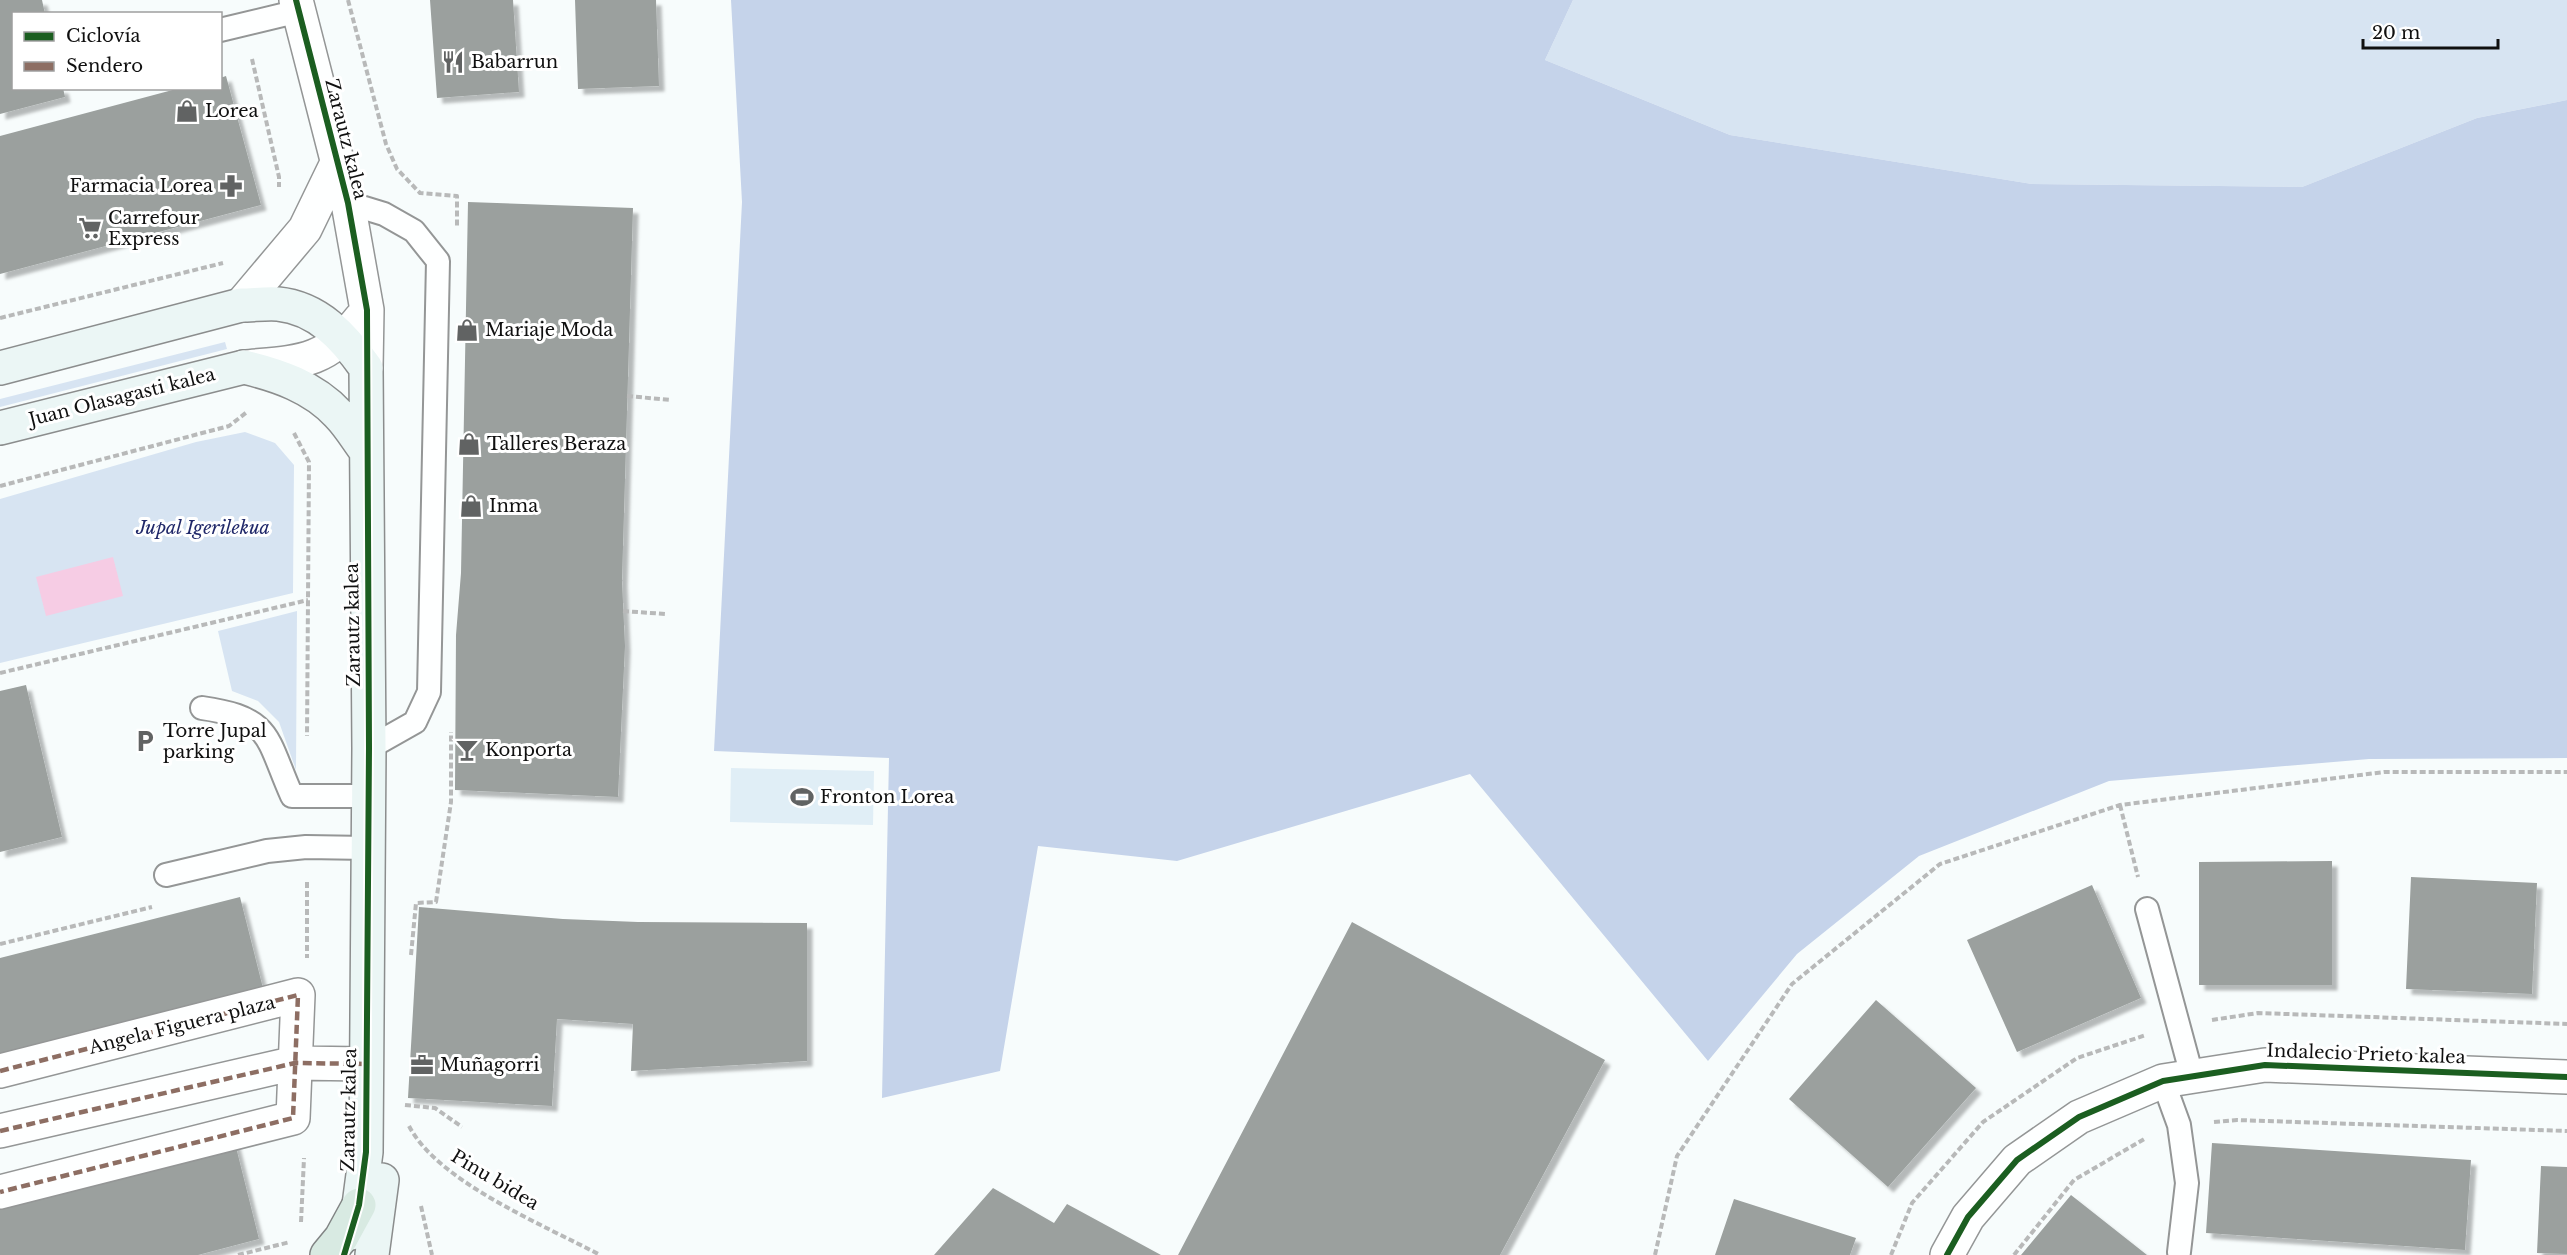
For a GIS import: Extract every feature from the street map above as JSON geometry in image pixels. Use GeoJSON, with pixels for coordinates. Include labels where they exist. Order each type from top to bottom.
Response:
{"type":"FeatureCollection","features":[{"type":"Feature","properties":{"kind":"highway"},"geometry":{"type":"LineString","coordinates":[[327,1255],[341,1238],[359,1205]]}},
{"type":"Feature","properties":{"kind":"street","name":"Zarautz kalea"},"geometry":{"type":"LineString","coordinates":[[297,5],[348,203],[367,310],[369,796],[366,1133],[359,1205],[344,1255]]}},
{"type":"Feature","properties":{"kind":"street"},"geometry":{"type":"LineString","coordinates":[[241,306],[305,229],[337,163]]}},
{"type":"Feature","properties":{"kind":"street"},"geometry":{"type":"LineString","coordinates":[[0,369],[241,306],[279,304],[314,315],[345,339],[366,368]]}},
{"type":"Feature","properties":{"kind":"street","name":"Juan Olasagasti kalea"},"geometry":{"type":"LineString","coordinates":[[0,428],[244,367],[296,363],[331,349],[345,339],[367,310]]}},
{"type":"Feature","properties":{"kind":"street","name":"Juan Olasagasti kalea"},"geometry":{"type":"LineString","coordinates":[[244,367],[273,374],[302,386],[338,413],[366,451]]}},
{"type":"Feature","properties":{"kind":"street","name":"Angela Figuera plaza"},"geometry":{"type":"LineString","coordinates":[[0,1071],[298,995],[294,1118],[0,1192]]}},
{"type":"Feature","properties":{"kind":"street"},"geometry":{"type":"LineString","coordinates":[[0,1131],[295,1063],[366,1064]]}},
{"type":"Feature","properties":{"kind":"street","name":"Indalecio Prieto kalea"},"geometry":{"type":"LineString","coordinates":[[1947,1255],[1968,1217],[2017,1160],[2079,1117],[2178,1078],[2265,1065],[2567,1077]]}},
{"type":"Feature","properties":{"kind":"street"},"geometry":{"type":"LineString","coordinates":[[366,1133],[383,1170],[372,1255]]}},
{"type":"Feature","properties":{"kind":"lane"},"geometry":{"type":"LineString","coordinates":[[222,30],[297,5]]}},
{"type":"Feature","properties":{"kind":"lane"},"geometry":{"type":"LineString","coordinates":[[348,203],[384,214],[414,231],[438,261],[429,692],[415,722],[369,748]]}},
{"type":"Feature","properties":{"kind":"lane"},"geometry":{"type":"LineString","coordinates":[[202,708],[228,712],[252,721],[267,738],[292,796],[369,796]]}},
{"type":"Feature","properties":{"kind":"lane"},"geometry":{"type":"LineString","coordinates":[[166,875],[267,851],[306,847],[368,848]]}},
{"type":"Feature","properties":{"kind":"lane"},"geometry":{"type":"LineString","coordinates":[[2147,909],[2178,1078],[2179,1125],[2187,1183],[2180,1252]]}},
{"type":"Feature","properties":{"kind":"path"},"geometry":{"type":"LineString","coordinates":[[348,0],[386,144],[398,169],[420,193]]}},
{"type":"Feature","properties":{"kind":"path"},"geometry":{"type":"LineString","coordinates":[[244,24],[279,177],[279,189]]}},
{"type":"Feature","properties":{"kind":"path"},"geometry":{"type":"LineString","coordinates":[[0,318],[227,262]]}},
{"type":"Feature","properties":{"kind":"path"},"geometry":{"type":"LineString","coordinates":[[627,396],[671,400]]}},
{"type":"Feature","properties":{"kind":"path"},"geometry":{"type":"LineString","coordinates":[[0,486],[229,426],[246,412]]}},
{"type":"Feature","properties":{"kind":"path"},"geometry":{"type":"LineString","coordinates":[[0,673],[308,600]]}},
{"type":"Feature","properties":{"kind":"path"},"geometry":{"type":"LineString","coordinates":[[623,612],[665,614]]}},
{"type":"Feature","properties":{"kind":"path"},"geometry":{"type":"LineString","coordinates":[[1654,1255],[1677,1156],[1792,984],[1940,864],[2120,805],[2385,772],[2567,772]]}},
{"type":"Feature","properties":{"kind":"path"},"geometry":{"type":"LineString","coordinates":[[2120,805],[2132,857]]}},
{"type":"Feature","properties":{"kind":"path"},"geometry":{"type":"LineString","coordinates":[[410,959],[416,903],[436,902],[442,861]]}},
{"type":"Feature","properties":{"kind":"path"},"geometry":{"type":"LineString","coordinates":[[403,1113],[400,1105],[435,1108],[462,1127]]}},
{"type":"Feature","properties":{"kind":"path"},"geometry":{"type":"LineString","coordinates":[[2014,1255],[2074,1180],[2142,1139],[2179,1125],[2237,1119],[2567,1131]]}},
{"type":"Feature","properties":{"kind":"green space"},"geometry":{"type":"Polygon","coordinates":[[[1573,0],[2567,0],[2567,100],[2477,118],[2302,187],[2032,184],[1730,135],[1545,60],[1573,0]]]}},
{"type":"Feature","properties":{"kind":"green space"},"geometry":{"type":"Polygon","coordinates":[[[225,342],[227,349],[0,407],[0,399],[225,342]]]}},
{"type":"Feature","properties":{"kind":"green space","name":"Jupal Igerilekua"},"geometry":{"type":"Polygon","coordinates":[[[245,432],[275,443],[294,465],[293,593],[0,663],[0,499],[196,442],[245,432]]]}},
{"type":"Feature","properties":{"kind":"green space"},"geometry":{"type":"Polygon","coordinates":[[[297,611],[296,770],[279,722],[258,701],[232,691],[218,631],[297,611]]]}},
{"type":"Feature","properties":{"kind":"shaded area"},"geometry":{"type":"Polygon","coordinates":[[[731,0],[1573,0],[1545,60],[1730,135],[2032,184],[2302,187],[2477,118],[2567,100],[2567,758],[2369,759],[2109,781],[1919,856],[1797,954],[1708,1061],[1470,774],[1177,861],[1038,846],[1000,1071],[882,1098],[889,758],[714,751],[742,202],[731,0]]]}},
{"type":"Feature","properties":{"kind":"shaded area"},"geometry":{"type":"Polygon","coordinates":[[[113,557],[123,596],[46,616],[36,577],[113,557]]]}},
{"type":"Feature","properties":{"kind":"shaded area","name":"Fronton Lorea"},"geometry":{"type":"Polygon","coordinates":[[[731,768],[874,771],[873,825],[730,822],[731,768]]]}},
{"type":"Feature","properties":{"kind":"building"},"geometry":{"type":"Polygon","coordinates":[[[0,0],[42,0],[45,12],[12,12],[12,90],[63,90],[65,97],[0,114],[0,0]]]}},
{"type":"Feature","properties":{"kind":"building"},"geometry":{"type":"Polygon","coordinates":[[[430,0],[513,0],[519,92],[437,98],[430,0]]]}},
{"type":"Feature","properties":{"kind":"building"},"geometry":{"type":"Polygon","coordinates":[[[575,0],[656,0],[659,86],[578,89],[575,0]]]}},
{"type":"Feature","properties":{"kind":"building"},"geometry":{"type":"Polygon","coordinates":[[[226,76],[261,205],[0,274],[0,136],[172,90],[222,90],[222,77],[226,76]]]}},
{"type":"Feature","properties":{"kind":"building"},"geometry":{"type":"Polygon","coordinates":[[[468,202],[633,208],[622,581],[625,646],[618,797],[455,790],[456,635],[461,573],[468,202]]]}},
{"type":"Feature","properties":{"kind":"building"},"geometry":{"type":"Polygon","coordinates":[[[26,685],[62,837],[0,852],[0,691],[26,685]]]}},
{"type":"Feature","properties":{"kind":"building"},"geometry":{"type":"Polygon","coordinates":[[[2332,861],[2332,985],[2199,985],[2199,862],[2332,861]]]}},
{"type":"Feature","properties":{"kind":"building"},"geometry":{"type":"Polygon","coordinates":[[[2411,877],[2537,883],[2532,994],[2406,989],[2411,877]]]}},
{"type":"Feature","properties":{"kind":"building"},"geometry":{"type":"Polygon","coordinates":[[[2092,885],[2141,998],[2017,1052],[1967,940],[2092,885]]]}},
{"type":"Feature","properties":{"kind":"building"},"geometry":{"type":"Polygon","coordinates":[[[240,897],[266,1000],[0,1067],[0,958],[240,897]]]}},
{"type":"Feature","properties":{"kind":"building"},"geometry":{"type":"Polygon","coordinates":[[[419,907],[563,919],[807,923],[807,1061],[631,1071],[633,1024],[557,1019],[552,1106],[408,1098],[419,907]]]}},
{"type":"Feature","properties":{"kind":"building"},"geometry":{"type":"Polygon","coordinates":[[[1352,922],[1605,1060],[1500,1255],[1178,1255],[1352,922]]]}},
{"type":"Feature","properties":{"kind":"building"},"geometry":{"type":"Polygon","coordinates":[[[1876,1000],[1976,1088],[1888,1187],[1789,1099],[1876,1000]]]}},
{"type":"Feature","properties":{"kind":"building"},"geometry":{"type":"Polygon","coordinates":[[[234,1139],[259,1239],[198,1255],[0,1255],[0,1198],[234,1139]]]}},
{"type":"Feature","properties":{"kind":"building"},"geometry":{"type":"Polygon","coordinates":[[[2212,1143],[2471,1160],[2465,1250],[2206,1233],[2212,1143]]]}},
{"type":"Feature","properties":{"kind":"building"},"geometry":{"type":"Polygon","coordinates":[[[2541,1166],[2567,1167],[2567,1254],[2537,1253],[2541,1166]]]}},
{"type":"Feature","properties":{"kind":"building"},"geometry":{"type":"Polygon","coordinates":[[[993,1188],[1054,1223],[1067,1204],[1161,1255],[934,1255],[993,1188]]]}},
{"type":"Feature","properties":{"kind":"building"},"geometry":{"type":"Polygon","coordinates":[[[2071,1195],[2147,1255],[2021,1255],[2071,1195]]]}},
{"type":"Feature","properties":{"kind":"building"},"geometry":{"type":"Polygon","coordinates":[[[1734,1199],[1856,1238],[1850,1255],[1715,1255],[1734,1199]]]}},
{"type":"Feature","properties":{"kind":"marked path"},"geometry":{"type":"LineString","coordinates":[[0,1071],[298,995],[293,1118],[0,1192]]}},
{"type":"Feature","properties":{"kind":"marked path"},"geometry":{"type":"LineString","coordinates":[[0,1131],[295,1063],[366,1064]]}},
{"type":"Feature","properties":{"kind":"cycle path"},"geometry":{"type":"LineString","coordinates":[[296,0],[348,203],[367,310],[369,748],[366,1152],[359,1205],[344,1255]]}},
{"type":"Feature","properties":{"kind":"cycle path"},"geometry":{"type":"LineString","coordinates":[[1947,1255],[1968,1217],[2017,1160],[2079,1117],[2163,1081],[2265,1065],[2567,1077]]}},
{"type":"Feature","properties":{"kind":"place","name":"Babarrun"},"geometry":{"type":"Point","coordinates":[453,62]}},
{"type":"Feature","properties":{"kind":"place","name":"Lorea"},"geometry":{"type":"Point","coordinates":[187,111]}},
{"type":"Feature","properties":{"kind":"place","name":"Farmacia Lorea"},"geometry":{"type":"Point","coordinates":[231,186]}},
{"type":"Feature","properties":{"kind":"place","name":"Carrefour Express"},"geometry":{"type":"Point","coordinates":[90,228]}},
{"type":"Feature","properties":{"kind":"place","name":"Mariaje Moda"},"geometry":{"type":"Point","coordinates":[467,330]}},
{"type":"Feature","properties":{"kind":"place","name":"Talleres Beraza"},"geometry":{"type":"Point","coordinates":[469,444]}},
{"type":"Feature","properties":{"kind":"place","name":"Inma"},"geometry":{"type":"Point","coordinates":[471,506]}},
{"type":"Feature","properties":{"kind":"place","name":"Torre Jupal parking"},"geometry":{"type":"Point","coordinates":[145,741]}},
{"type":"Feature","properties":{"kind":"place","name":"Konporta"},"geometry":{"type":"Point","coordinates":[467,750]}},
{"type":"Feature","properties":{"kind":"place","name":"Fronton Lorea"},"geometry":{"type":"Point","coordinates":[802,797]}},
{"type":"Feature","properties":{"kind":"place","name":"Muñagorri"},"geometry":{"type":"Point","coordinates":[422,1065]}}]}
